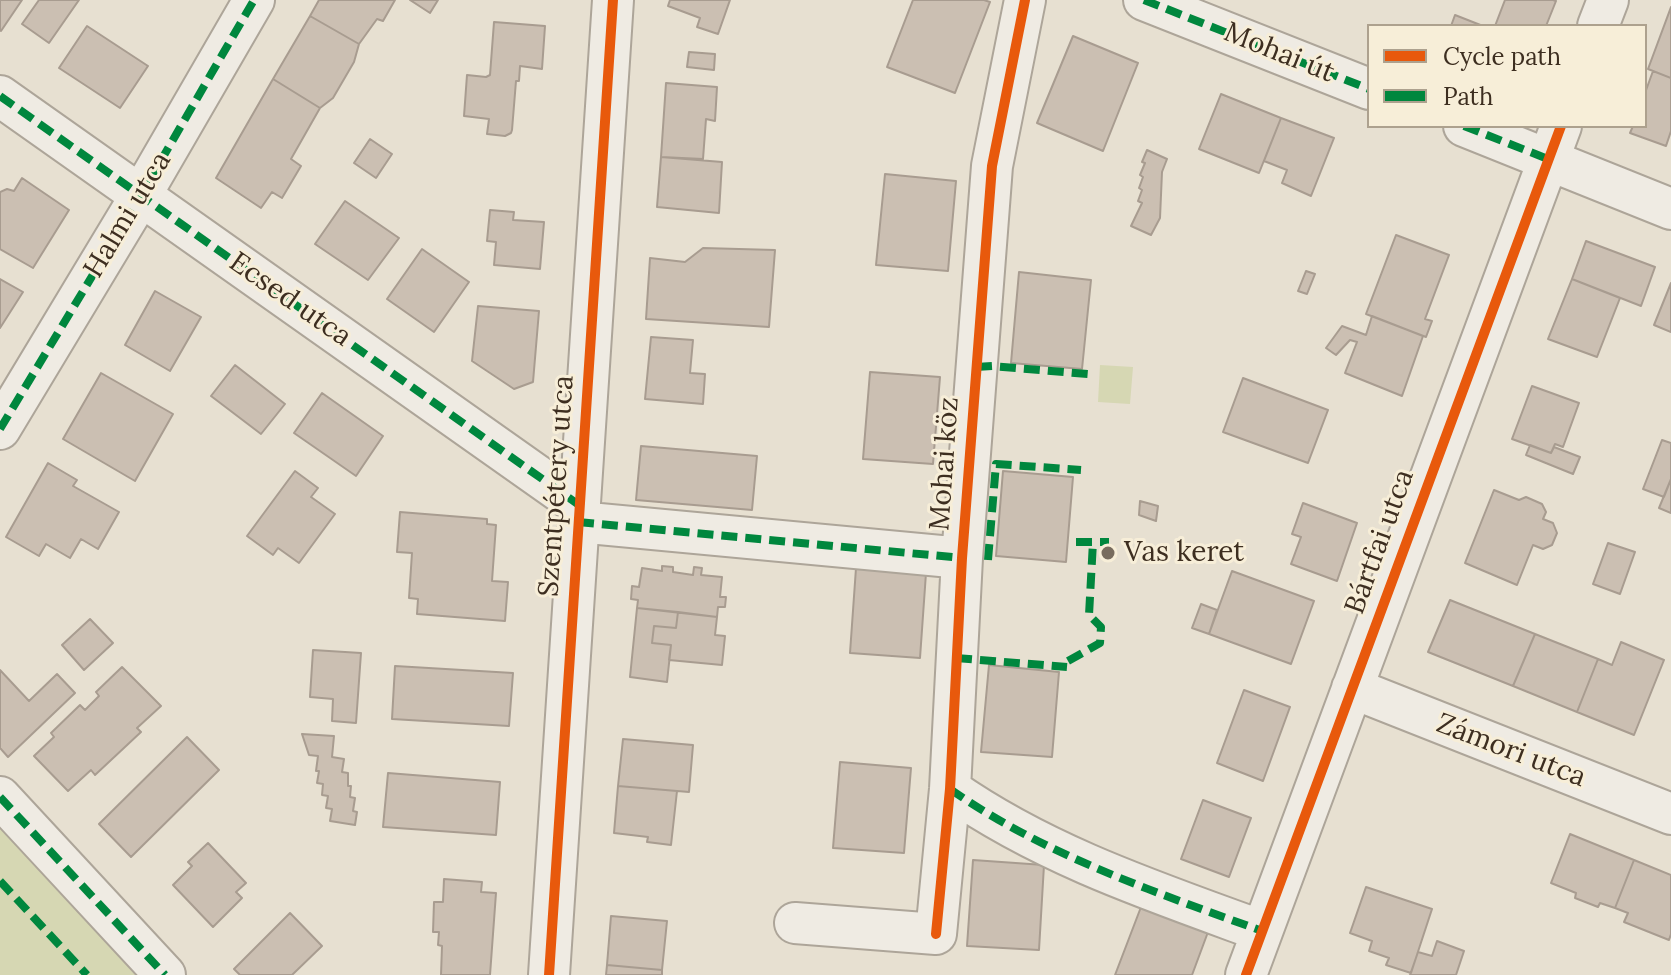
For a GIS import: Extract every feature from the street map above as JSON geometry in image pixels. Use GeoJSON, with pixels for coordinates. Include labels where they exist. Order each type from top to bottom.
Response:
{"type":"FeatureCollection","features":[{"type":"Feature","properties":{"kind":"street","name":"Halmi utca"},"geometry":{"type":"LineString","coordinates":[[0,429],[254,0]]}},
{"type":"Feature","properties":{"kind":"street","name":"Szentpétery utca"},"geometry":{"type":"LineString","coordinates":[[549,975],[613,0]]}},
{"type":"Feature","properties":{"kind":"street","name":"Mohai köz"},"geometry":{"type":"LineString","coordinates":[[795,923],[936,934],[950,789],[962,558],[992,166],[1025,0]]}},
{"type":"Feature","properties":{"kind":"street","name":"Mohai út"},"geometry":{"type":"LineString","coordinates":[[1144,0],[1367,88]]}},
{"type":"Feature","properties":{"kind":"street"},"geometry":{"type":"LineString","coordinates":[[1599,24],[1608,0]]}},
{"type":"Feature","properties":{"kind":"street","name":"Ecsed utca"},"geometry":{"type":"LineString","coordinates":[[0,96],[579,514],[962,558]]}},
{"type":"Feature","properties":{"kind":"street"},"geometry":{"type":"LineString","coordinates":[[1475,128],[1555,142],[1671,209]]}},
{"type":"Feature","properties":{"kind":"street","name":"Bártfai utca"},"geometry":{"type":"LineString","coordinates":[[1246,975],[1555,142]]}},
{"type":"Feature","properties":{"kind":"street","name":"Zámori utca"},"geometry":{"type":"LineString","coordinates":[[1352,688],[1671,814]]}},
{"type":"Feature","properties":{"kind":"street"},"geometry":{"type":"LineString","coordinates":[[950,789],[976,808],[1104,873],[1262,931]]}},
{"type":"Feature","properties":{"kind":"street"},"geometry":{"type":"LineString","coordinates":[[0,797],[165,975]]}},
{"type":"Feature","properties":{"kind":"green space"},"geometry":{"type":"Polygon","coordinates":[[[1100,365],[1133,367],[1130,404],[1098,402],[1100,365]]]}},
{"type":"Feature","properties":{"kind":"green space"},"geometry":{"type":"Polygon","coordinates":[[[0,815],[148,975],[0,975],[0,815]]]}},
{"type":"Feature","properties":{"kind":"building"},"geometry":{"type":"Polygon","coordinates":[[[0,0],[22,0],[1,31],[0,30],[0,0]]]}},
{"type":"Feature","properties":{"kind":"building"},"geometry":{"type":"Polygon","coordinates":[[[39,0],[79,0],[49,43],[22,24],[39,0]]]}},
{"type":"Feature","properties":{"kind":"building"},"geometry":{"type":"Polygon","coordinates":[[[319,0],[395,0],[383,21],[377,19],[359,44],[310,16],[319,0]]]}},
{"type":"Feature","properties":{"kind":"building"},"geometry":{"type":"Polygon","coordinates":[[[410,0],[438,0],[430,13],[410,0]]]}},
{"type":"Feature","properties":{"kind":"building"},"geometry":{"type":"Polygon","coordinates":[[[670,0],[730,0],[718,34],[697,27],[700,18],[668,6],[670,0]]]}},
{"type":"Feature","properties":{"kind":"building"},"geometry":{"type":"Polygon","coordinates":[[[913,0],[990,2],[955,93],[887,67],[913,0]]]}},
{"type":"Feature","properties":{"kind":"building"},"geometry":{"type":"Polygon","coordinates":[[[1505,0],[1556,1],[1547,24],[1496,24],[1505,0]]]}},
{"type":"Feature","properties":{"kind":"building"},"geometry":{"type":"Polygon","coordinates":[[[1671,7],[1671,78],[1648,69],[1671,7]]]}},
{"type":"Feature","properties":{"kind":"building"},"geometry":{"type":"Polygon","coordinates":[[[1455,15],[1478,24],[1452,24],[1455,15]]]}},
{"type":"Feature","properties":{"kind":"building"},"geometry":{"type":"Polygon","coordinates":[[[310,16],[359,44],[354,62],[333,98],[320,108],[273,79],[310,16]]]}},
{"type":"Feature","properties":{"kind":"building"},"geometry":{"type":"Polygon","coordinates":[[[494,22],[545,26],[542,69],[520,66],[512,130],[505,136],[487,134],[489,119],[464,116],[467,75],[490,75],[494,22]]]}},
{"type":"Feature","properties":{"kind":"building"},"geometry":{"type":"Polygon","coordinates":[[[87,26],[148,66],[120,108],[59,68],[87,26]]]}},
{"type":"Feature","properties":{"kind":"building"},"geometry":{"type":"Polygon","coordinates":[[[1073,36],[1138,63],[1103,151],[1037,123],[1073,36]]]}},
{"type":"Feature","properties":{"kind":"building"},"geometry":{"type":"Polygon","coordinates":[[[689,52],[715,54],[714,70],[687,67],[689,52]]]}},
{"type":"Feature","properties":{"kind":"building"},"geometry":{"type":"Polygon","coordinates":[[[1653,71],[1671,78],[1671,131],[1666,146],[1630,133],[1632,128],[1647,128],[1647,88],[1653,71]]]}},
{"type":"Feature","properties":{"kind":"building"},"geometry":{"type":"Polygon","coordinates":[[[273,79],[320,108],[291,159],[301,166],[282,198],[272,192],[261,208],[216,178],[273,79]]]}},
{"type":"Feature","properties":{"kind":"building"},"geometry":{"type":"Polygon","coordinates":[[[666,83],[717,87],[715,121],[706,119],[703,159],[661,157],[666,83]]]}},
{"type":"Feature","properties":{"kind":"building"},"geometry":{"type":"Polygon","coordinates":[[[1221,94],[1281,118],[1259,173],[1199,149],[1221,94]]]}},
{"type":"Feature","properties":{"kind":"building"},"geometry":{"type":"Polygon","coordinates":[[[1281,118],[1334,138],[1311,196],[1282,183],[1287,170],[1264,161],[1281,118]]]}},
{"type":"Feature","properties":{"kind":"building"},"geometry":{"type":"Polygon","coordinates":[[[370,139],[392,154],[376,178],[354,163],[370,139]]]}},
{"type":"Feature","properties":{"kind":"building"},"geometry":{"type":"Polygon","coordinates":[[[1147,150],[1167,159],[1162,172],[1160,218],[1151,235],[1131,226],[1142,203],[1138,201],[1143,177],[1140,175],[1147,150]]]}},
{"type":"Feature","properties":{"kind":"building"},"geometry":{"type":"Polygon","coordinates":[[[661,157],[722,162],[719,213],[657,207],[661,157]]]}},
{"type":"Feature","properties":{"kind":"building"},"geometry":{"type":"Polygon","coordinates":[[[885,174],[956,181],[948,271],[876,265],[885,174]]]}},
{"type":"Feature","properties":{"kind":"building"},"geometry":{"type":"Polygon","coordinates":[[[22,178],[69,210],[33,268],[0,249],[0,192],[7,189],[14,191],[22,178]]]}},
{"type":"Feature","properties":{"kind":"building"},"geometry":{"type":"Polygon","coordinates":[[[345,201],[399,238],[368,280],[315,244],[345,201]]]}},
{"type":"Feature","properties":{"kind":"building"},"geometry":{"type":"Polygon","coordinates":[[[490,210],[514,212],[513,220],[544,222],[540,269],[494,265],[496,242],[487,241],[490,210]]]}},
{"type":"Feature","properties":{"kind":"building"},"geometry":{"type":"Polygon","coordinates":[[[1396,235],[1449,255],[1425,319],[1432,321],[1426,337],[1366,314],[1396,235]]]}},
{"type":"Feature","properties":{"kind":"building"},"geometry":{"type":"Polygon","coordinates":[[[1586,241],[1655,267],[1641,306],[1572,279],[1586,241]]]}},
{"type":"Feature","properties":{"kind":"building"},"geometry":{"type":"Polygon","coordinates":[[[703,248],[775,250],[769,327],[646,319],[650,258],[685,262],[703,248]]]}},
{"type":"Feature","properties":{"kind":"building"},"geometry":{"type":"Polygon","coordinates":[[[422,249],[469,282],[434,332],[387,299],[422,249]]]}},
{"type":"Feature","properties":{"kind":"building"},"geometry":{"type":"Polygon","coordinates":[[[1306,271],[1315,274],[1307,294],[1298,291],[1306,271]]]}},
{"type":"Feature","properties":{"kind":"building"},"geometry":{"type":"Polygon","coordinates":[[[1019,272],[1091,280],[1082,369],[1011,363],[1019,272]]]}},
{"type":"Feature","properties":{"kind":"building"},"geometry":{"type":"Polygon","coordinates":[[[0,279],[23,292],[0,328],[0,279]]]}},
{"type":"Feature","properties":{"kind":"building"},"geometry":{"type":"Polygon","coordinates":[[[1572,279],[1620,298],[1597,357],[1548,339],[1572,279]]]}},
{"type":"Feature","properties":{"kind":"building"},"geometry":{"type":"Polygon","coordinates":[[[1671,283],[1671,332],[1654,325],[1671,283]]]}},
{"type":"Feature","properties":{"kind":"building"},"geometry":{"type":"Polygon","coordinates":[[[155,291],[201,317],[170,371],[125,345],[155,291]]]}},
{"type":"Feature","properties":{"kind":"building"},"geometry":{"type":"Polygon","coordinates":[[[478,306],[539,311],[533,382],[514,389],[472,361],[478,306]]]}},
{"type":"Feature","properties":{"kind":"building"},"geometry":{"type":"Polygon","coordinates":[[[1372,316],[1423,336],[1402,396],[1345,373],[1357,342],[1350,340],[1336,355],[1326,348],[1342,326],[1366,335],[1372,316]]]}},
{"type":"Feature","properties":{"kind":"building"},"geometry":{"type":"Polygon","coordinates":[[[651,337],[693,340],[690,373],[705,374],[703,404],[645,399],[651,337]]]}},
{"type":"Feature","properties":{"kind":"building"},"geometry":{"type":"Polygon","coordinates":[[[235,365],[285,404],[261,434],[211,396],[235,365]]]}},
{"type":"Feature","properties":{"kind":"building"},"geometry":{"type":"Polygon","coordinates":[[[870,372],[940,377],[933,464],[863,459],[870,372]]]}},
{"type":"Feature","properties":{"kind":"building"},"geometry":{"type":"Polygon","coordinates":[[[101,373],[173,414],[135,481],[63,439],[101,373]]]}},
{"type":"Feature","properties":{"kind":"building"},"geometry":{"type":"Polygon","coordinates":[[[1243,378],[1328,410],[1308,463],[1223,432],[1243,378]]]}},
{"type":"Feature","properties":{"kind":"building"},"geometry":{"type":"Polygon","coordinates":[[[1532,386],[1579,403],[1563,447],[1555,444],[1551,453],[1512,439],[1532,386]]]}},
{"type":"Feature","properties":{"kind":"building"},"geometry":{"type":"Polygon","coordinates":[[[322,393],[383,436],[356,476],[294,433],[322,393]]]}},
{"type":"Feature","properties":{"kind":"building"},"geometry":{"type":"Polygon","coordinates":[[[1662,440],[1671,443],[1671,479],[1664,497],[1643,489],[1662,440]]]}},
{"type":"Feature","properties":{"kind":"building"},"geometry":{"type":"Polygon","coordinates":[[[1530,445],[1551,453],[1554,447],[1580,457],[1573,474],[1526,455],[1530,445]]]}},
{"type":"Feature","properties":{"kind":"building"},"geometry":{"type":"Polygon","coordinates":[[[641,446],[757,456],[752,510],[636,500],[641,446]]]}},
{"type":"Feature","properties":{"kind":"building"},"geometry":{"type":"Polygon","coordinates":[[[48,463],[77,480],[73,486],[119,512],[98,549],[81,539],[70,558],[46,544],[39,556],[6,537],[48,463]]]}},
{"type":"Feature","properties":{"kind":"building"},"geometry":{"type":"Polygon","coordinates":[[[295,471],[318,488],[311,497],[335,514],[299,563],[278,548],[273,555],[247,536],[295,471]]]}},
{"type":"Feature","properties":{"kind":"building"},"geometry":{"type":"Polygon","coordinates":[[[1003,471],[1073,477],[1066,562],[996,556],[1003,471]]]}},
{"type":"Feature","properties":{"kind":"building"},"geometry":{"type":"Polygon","coordinates":[[[1671,479],[1671,513],[1659,508],[1671,479]]]}},
{"type":"Feature","properties":{"kind":"building"},"geometry":{"type":"Polygon","coordinates":[[[1494,490],[1519,500],[1526,497],[1542,504],[1546,512],[1543,519],[1553,523],[1557,533],[1552,545],[1543,549],[1533,545],[1517,585],[1465,563],[1494,490]]]}},
{"type":"Feature","properties":{"kind":"building"},"geometry":{"type":"Polygon","coordinates":[[[1140,501],[1158,506],[1156,521],[1139,515],[1140,501]]]}},
{"type":"Feature","properties":{"kind":"building"},"geometry":{"type":"Polygon","coordinates":[[[1303,503],[1357,523],[1337,581],[1291,564],[1301,537],[1292,534],[1303,503]]]}},
{"type":"Feature","properties":{"kind":"building"},"geometry":{"type":"Polygon","coordinates":[[[400,512],[487,519],[487,524],[496,525],[492,581],[508,582],[505,621],[417,614],[418,599],[409,598],[412,553],[397,552],[400,512]]]}},
{"type":"Feature","properties":{"kind":"building"},"geometry":{"type":"Polygon","coordinates":[[[1608,543],[1635,552],[1620,594],[1593,584],[1608,543]]]}},
{"type":"Feature","properties":{"kind":"building"},"geometry":{"type":"Polygon","coordinates":[[[662,566],[673,567],[673,572],[693,575],[694,567],[702,568],[701,575],[722,577],[720,597],[726,597],[725,607],[718,607],[717,617],[637,608],[638,600],[631,599],[632,586],[639,587],[642,568],[662,571],[662,566]]]}},
{"type":"Feature","properties":{"kind":"building"},"geometry":{"type":"Polygon","coordinates":[[[856,568],[926,573],[920,658],[850,653],[856,568]]]}},
{"type":"Feature","properties":{"kind":"building"},"geometry":{"type":"Polygon","coordinates":[[[1232,571],[1314,601],[1291,664],[1209,634],[1232,571]]]}},
{"type":"Feature","properties":{"kind":"building"},"geometry":{"type":"Polygon","coordinates":[[[1450,600],[1535,634],[1513,686],[1428,652],[1450,600]]]}},
{"type":"Feature","properties":{"kind":"building"},"geometry":{"type":"Polygon","coordinates":[[[1201,604],[1217,610],[1209,634],[1192,628],[1201,604]]]}},
{"type":"Feature","properties":{"kind":"building"},"geometry":{"type":"Polygon","coordinates":[[[637,608],[678,612],[676,628],[654,626],[652,643],[671,645],[667,682],[630,677],[637,608]]]}},
{"type":"Feature","properties":{"kind":"building"},"geometry":{"type":"Polygon","coordinates":[[[678,612],[717,617],[715,635],[725,636],[722,665],[669,660],[671,645],[652,643],[654,626],[676,628],[678,612]]]}},
{"type":"Feature","properties":{"kind":"building"},"geometry":{"type":"Polygon","coordinates":[[[90,619],[113,643],[84,670],[62,645],[90,619]]]}},
{"type":"Feature","properties":{"kind":"building"},"geometry":{"type":"Polygon","coordinates":[[[1535,634],[1598,659],[1577,712],[1513,686],[1535,634]]]}},
{"type":"Feature","properties":{"kind":"building"},"geometry":{"type":"Polygon","coordinates":[[[1621,642],[1664,660],[1634,735],[1577,712],[1598,659],[1612,665],[1621,642]]]}},
{"type":"Feature","properties":{"kind":"building"},"geometry":{"type":"Polygon","coordinates":[[[313,650],[361,653],[356,723],[332,721],[333,699],[310,697],[313,650]]]}},
{"type":"Feature","properties":{"kind":"building"},"geometry":{"type":"Polygon","coordinates":[[[989,665],[1059,672],[1052,757],[981,752],[989,665]]]}},
{"type":"Feature","properties":{"kind":"building"},"geometry":{"type":"Polygon","coordinates":[[[395,666],[513,673],[509,726],[392,719],[395,666]]]}},
{"type":"Feature","properties":{"kind":"building"},"geometry":{"type":"Polygon","coordinates":[[[122,667],[161,706],[137,728],[141,732],[95,775],[91,770],[68,791],[34,756],[54,737],[51,733],[80,705],[85,710],[99,696],[96,692],[122,667]]]}},
{"type":"Feature","properties":{"kind":"building"},"geometry":{"type":"Polygon","coordinates":[[[0,670],[29,701],[57,674],[75,693],[8,757],[0,748],[0,670]]]}},
{"type":"Feature","properties":{"kind":"building"},"geometry":{"type":"Polygon","coordinates":[[[1244,690],[1290,707],[1263,781],[1217,763],[1244,690]]]}},
{"type":"Feature","properties":{"kind":"building"},"geometry":{"type":"Polygon","coordinates":[[[302,734],[334,736],[332,757],[344,759],[342,772],[348,773],[350,797],[355,798],[355,825],[330,821],[332,809],[326,808],[328,796],[322,795],[323,784],[317,783],[318,756],[309,755],[302,734]]]}},
{"type":"Feature","properties":{"kind":"building"},"geometry":{"type":"Polygon","coordinates":[[[187,737],[219,770],[131,857],[99,824],[187,737]]]}},
{"type":"Feature","properties":{"kind":"building"},"geometry":{"type":"Polygon","coordinates":[[[623,739],[693,745],[689,792],[618,786],[623,739]]]}},
{"type":"Feature","properties":{"kind":"building"},"geometry":{"type":"Polygon","coordinates":[[[840,762],[911,768],[904,853],[833,848],[840,762]]]}},
{"type":"Feature","properties":{"kind":"building"},"geometry":{"type":"Polygon","coordinates":[[[388,773],[500,782],[496,835],[383,827],[388,773]]]}},
{"type":"Feature","properties":{"kind":"building"},"geometry":{"type":"Polygon","coordinates":[[[618,786],[677,791],[671,845],[647,842],[648,837],[614,833],[618,786]]]}},
{"type":"Feature","properties":{"kind":"building"},"geometry":{"type":"Polygon","coordinates":[[[1203,800],[1251,818],[1229,877],[1181,859],[1203,800]]]}},
{"type":"Feature","properties":{"kind":"building"},"geometry":{"type":"Polygon","coordinates":[[[1570,834],[1634,860],[1615,908],[1600,903],[1598,907],[1575,898],[1576,893],[1551,883],[1570,834]]]}},
{"type":"Feature","properties":{"kind":"building"},"geometry":{"type":"Polygon","coordinates":[[[208,843],[246,883],[236,892],[242,898],[213,927],[173,885],[192,866],[188,862],[208,843]]]}},
{"type":"Feature","properties":{"kind":"building"},"geometry":{"type":"Polygon","coordinates":[[[973,860],[1044,865],[1039,950],[967,946],[973,860]]]}},
{"type":"Feature","properties":{"kind":"building"},"geometry":{"type":"Polygon","coordinates":[[[1634,860],[1671,875],[1669,940],[1624,922],[1628,913],[1615,908],[1634,860]]]}},
{"type":"Feature","properties":{"kind":"building"},"geometry":{"type":"Polygon","coordinates":[[[444,879],[482,882],[481,892],[496,893],[490,975],[441,975],[442,946],[438,945],[439,932],[433,932],[434,902],[443,902],[444,879]]]}},
{"type":"Feature","properties":{"kind":"building"},"geometry":{"type":"Polygon","coordinates":[[[1366,887],[1432,909],[1411,973],[1386,965],[1389,958],[1369,951],[1372,941],[1350,933],[1366,887]]]}},
{"type":"Feature","properties":{"kind":"building"},"geometry":{"type":"Polygon","coordinates":[[[1141,907],[1208,932],[1192,975],[1115,975],[1141,907]]]}},
{"type":"Feature","properties":{"kind":"building"},"geometry":{"type":"Polygon","coordinates":[[[290,913],[322,946],[292,975],[240,975],[234,969],[290,913]]]}},
{"type":"Feature","properties":{"kind":"building"},"geometry":{"type":"Polygon","coordinates":[[[611,916],[667,921],[662,970],[607,965],[611,916]]]}},
{"type":"Feature","properties":{"kind":"building"},"geometry":{"type":"Polygon","coordinates":[[[1437,941],[1464,951],[1456,975],[1410,975],[1418,952],[1432,956],[1437,941]]]}},
{"type":"Feature","properties":{"kind":"building"},"geometry":{"type":"Polygon","coordinates":[[[607,965],[662,970],[662,975],[606,975],[607,965]]]}},
{"type":"Feature","properties":{"kind":"marked path"},"geometry":{"type":"LineString","coordinates":[[0,429],[254,0]]}},
{"type":"Feature","properties":{"kind":"marked path"},"geometry":{"type":"LineString","coordinates":[[1144,0],[1367,88]]}},
{"type":"Feature","properties":{"kind":"marked path"},"geometry":{"type":"LineString","coordinates":[[0,96],[579,505]]}},
{"type":"Feature","properties":{"kind":"marked path"},"geometry":{"type":"LineString","coordinates":[[1469,128],[1548,159]]}},
{"type":"Feature","properties":{"kind":"marked path"},"geometry":{"type":"LineString","coordinates":[[976,367],[1088,374]]}},
{"type":"Feature","properties":{"kind":"marked path"},"geometry":{"type":"LineString","coordinates":[[988,560],[996,464],[1081,470]]}},
{"type":"Feature","properties":{"kind":"marked path"},"geometry":{"type":"LineString","coordinates":[[578,522],[962,558]]}},
{"type":"Feature","properties":{"kind":"marked path"},"geometry":{"type":"LineString","coordinates":[[1076,542],[1109,542]]}},
{"type":"Feature","properties":{"kind":"marked path"},"geometry":{"type":"LineString","coordinates":[[1068,661],[1100,643],[1101,627],[1089,615],[1093,542]]}},
{"type":"Feature","properties":{"kind":"marked path"},"geometry":{"type":"LineString","coordinates":[[956,658],[1067,667]]}},
{"type":"Feature","properties":{"kind":"marked path"},"geometry":{"type":"LineString","coordinates":[[950,789],[1023,834],[1062,853],[1262,931]]}},
{"type":"Feature","properties":{"kind":"marked path"},"geometry":{"type":"LineString","coordinates":[[0,797],[165,975]]}},
{"type":"Feature","properties":{"kind":"marked path"},"geometry":{"type":"LineString","coordinates":[[0,881],[87,975]]}},
{"type":"Feature","properties":{"kind":"cycle path"},"geometry":{"type":"LineString","coordinates":[[549,975],[613,0]]}},
{"type":"Feature","properties":{"kind":"cycle path"},"geometry":{"type":"LineString","coordinates":[[936,934],[950,789],[962,558],[992,166],[1025,0]]}},
{"type":"Feature","properties":{"kind":"cycle path"},"geometry":{"type":"LineString","coordinates":[[1246,975],[1560,128]]}},
{"type":"Feature","properties":{"kind":"place","name":"Vas keret"},"geometry":{"type":"Point","coordinates":[1108,553]}}]}
